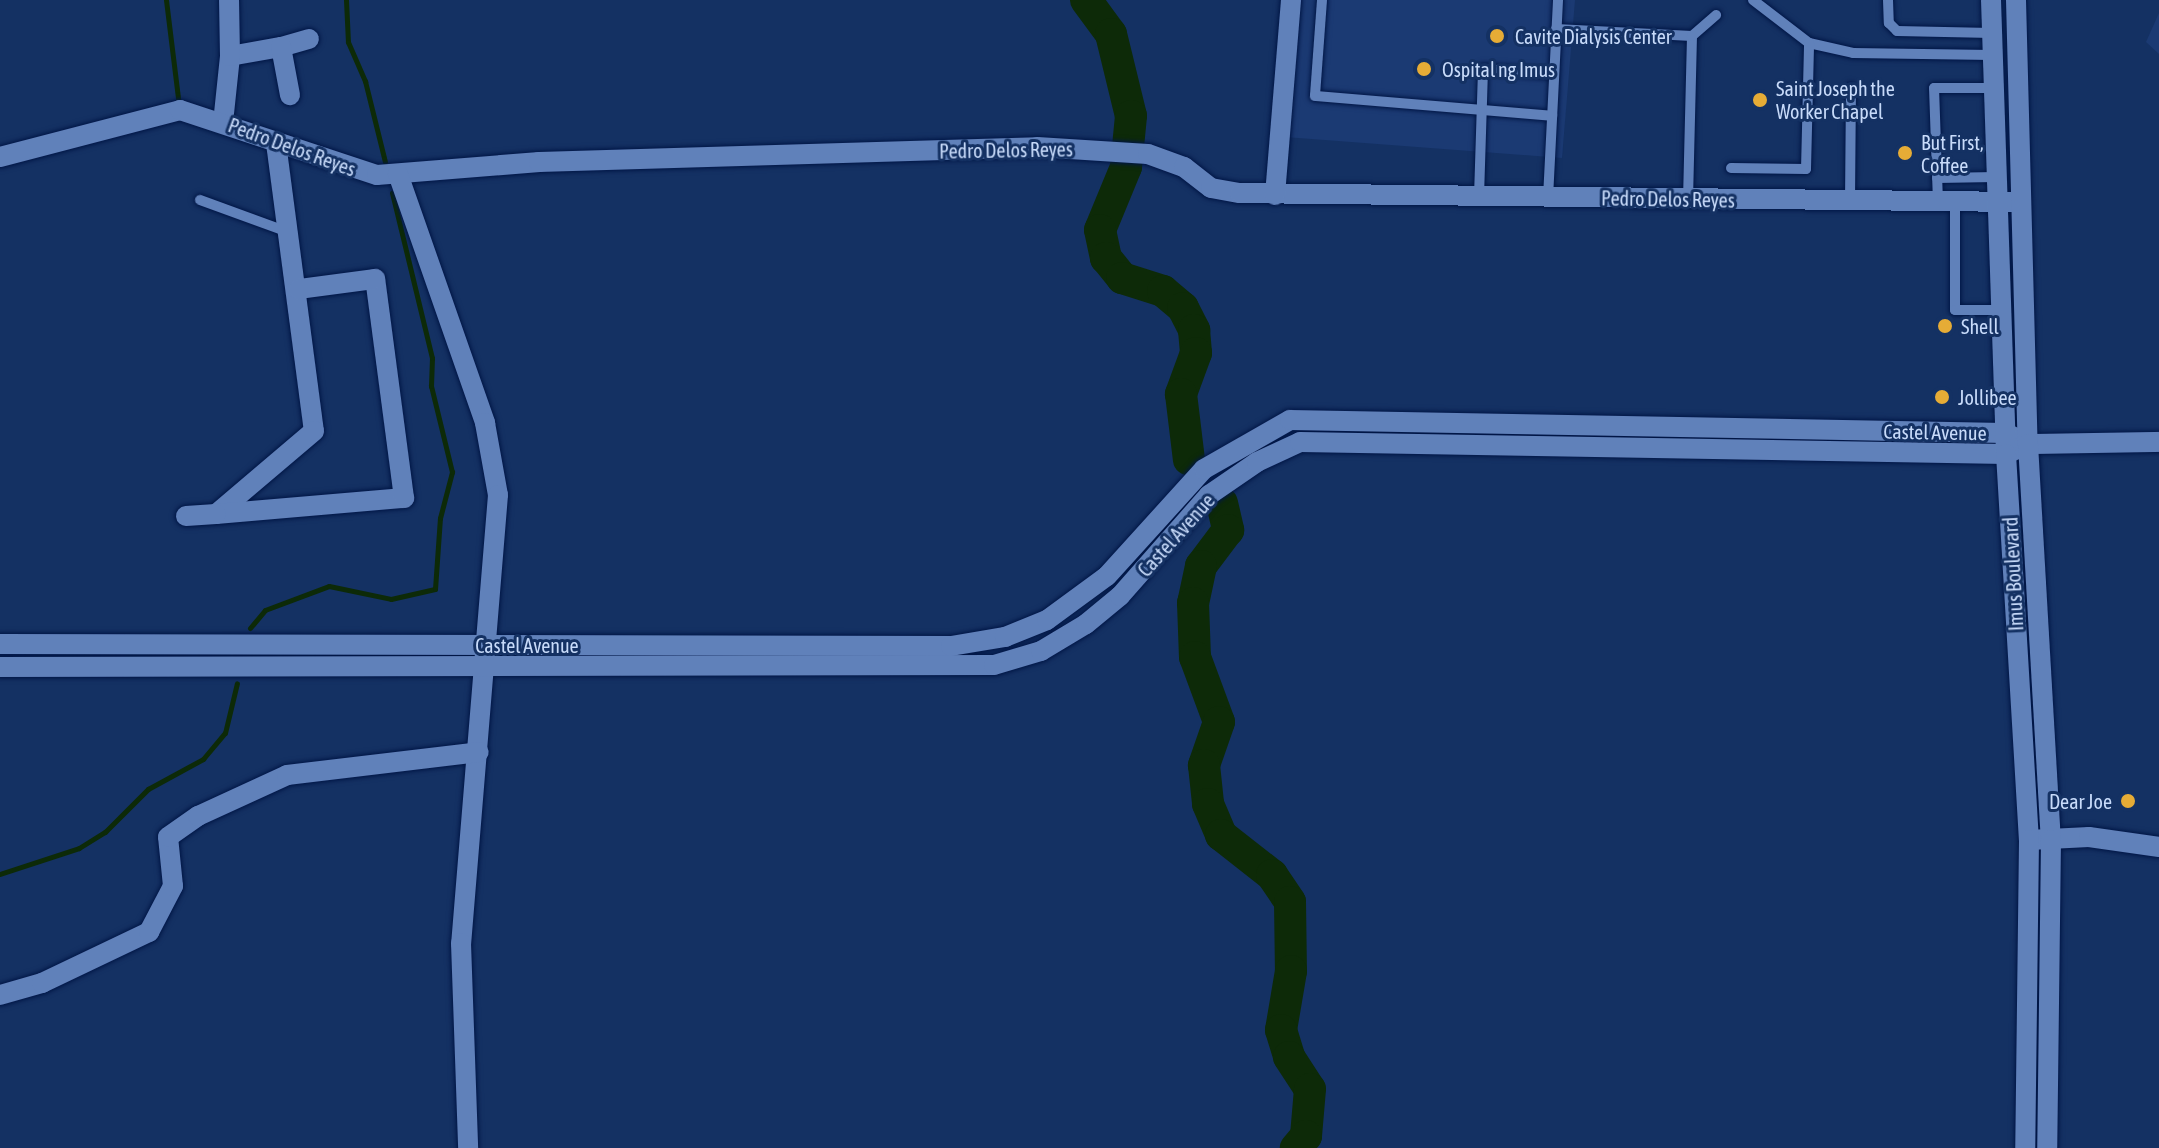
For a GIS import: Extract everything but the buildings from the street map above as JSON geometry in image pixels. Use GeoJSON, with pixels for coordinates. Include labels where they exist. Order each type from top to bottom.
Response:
{"type":"FeatureCollection","features":[{"type":"Feature","properties":{"kind":"street"},"geometry":{"type":"LineString","coordinates":[[223,123],[230,56],[229,0]]}},
{"type":"Feature","properties":{"kind":"street"},"geometry":{"type":"LineString","coordinates":[[1275,195],[1291,0]]}},
{"type":"Feature","properties":{"kind":"street","name":"Imus Boulevard"},"geometry":{"type":"LineString","coordinates":[[1991,0],[2005,433],[2029,840],[2025,1148]]}},
{"type":"Feature","properties":{"kind":"street","name":"Imus Boulevard"},"geometry":{"type":"LineString","coordinates":[[2016,0],[2028,444],[2051,840],[2047,1148]]}},
{"type":"Feature","properties":{"kind":"street"},"geometry":{"type":"LineString","coordinates":[[230,56],[309,39]]}},
{"type":"Feature","properties":{"kind":"street"},"geometry":{"type":"LineString","coordinates":[[281,47],[290,95]]}},
{"type":"Feature","properties":{"kind":"street","name":"Pedro Delos Reyes"},"geometry":{"type":"LineString","coordinates":[[0,157],[180,110],[354,171],[398,174],[539,162],[1001,147],[1148,154],[1184,167],[1211,188],[1275,195],[2020,202]]}},
{"type":"Feature","properties":{"kind":"street"},"geometry":{"type":"LineString","coordinates":[[216,514],[314,431],[299,289],[276,143]]}},
{"type":"Feature","properties":{"kind":"street"},"geometry":{"type":"LineString","coordinates":[[398,174],[485,423],[496,481],[479,752],[461,943],[468,1148]]}},
{"type":"Feature","properties":{"kind":"street"},"geometry":{"type":"LineString","coordinates":[[186,516],[404,498],[375,279],[299,289]]}},
{"type":"Feature","properties":{"kind":"street","name":"Castel Avenue"},"geometry":{"type":"LineString","coordinates":[[0,644],[951,646],[1005,637],[1047,620],[1090,590],[1204,469],[1290,420],[2005,433],[2028,444]]}},
{"type":"Feature","properties":{"kind":"street","name":"Castel Avenue"},"geometry":{"type":"LineString","coordinates":[[0,667],[940,668],[1017,660],[1062,639],[1120,596],[1209,495],[1257,462],[1300,442],[2006,454],[2028,444]]}},
{"type":"Feature","properties":{"kind":"street"},"geometry":{"type":"LineString","coordinates":[[2028,444],[2159,442]]}},
{"type":"Feature","properties":{"kind":"street"},"geometry":{"type":"LineString","coordinates":[[0,995],[42,983],[149,932],[173,886],[168,837],[198,816],[287,775],[479,752]]}},
{"type":"Feature","properties":{"kind":"street"},"geometry":{"type":"LineString","coordinates":[[2029,840],[2089,837],[2159,847]]}},
{"type":"Feature","properties":{"kind":"lane"},"geometry":{"type":"LineString","coordinates":[[1322,0],[1315,96],[1552,116]]}},
{"type":"Feature","properties":{"kind":"lane"},"geometry":{"type":"LineString","coordinates":[[1548,198],[1558,0]]}},
{"type":"Feature","properties":{"kind":"lane"},"geometry":{"type":"LineString","coordinates":[[1753,0],[1809,43],[1853,53],[1992,55]]}},
{"type":"Feature","properties":{"kind":"lane"},"geometry":{"type":"LineString","coordinates":[[1888,0],[1889,23],[1897,31],[1992,33]]}},
{"type":"Feature","properties":{"kind":"lane"},"geometry":{"type":"LineString","coordinates":[[1556,29],[1692,36],[1716,15]]}},
{"type":"Feature","properties":{"kind":"lane"},"geometry":{"type":"LineString","coordinates":[[1688,199],[1692,36]]}},
{"type":"Feature","properties":{"kind":"lane"},"geometry":{"type":"LineString","coordinates":[[1731,168],[1806,169],[1809,43]]}},
{"type":"Feature","properties":{"kind":"lane"},"geometry":{"type":"LineString","coordinates":[[1479,197],[1483,69],[1554,74]]}},
{"type":"Feature","properties":{"kind":"lane"},"geometry":{"type":"LineString","coordinates":[[1850,201],[1851,88]]}},
{"type":"Feature","properties":{"kind":"lane"},"geometry":{"type":"LineString","coordinates":[[1993,88],[1934,88],[1937,178],[1946,202],[1955,310],[2000,310]]}},
{"type":"Feature","properties":{"kind":"lane"},"geometry":{"type":"LineString","coordinates":[[1937,178],[1996,177]]}},
{"type":"Feature","properties":{"kind":"lane"},"geometry":{"type":"LineString","coordinates":[[200,200],[288,232]]}},
{"type":"Feature","properties":{"kind":"shaded area","name":"Ospital ng Imus"},"geometry":{"type":"Polygon","coordinates":[[[1285,0],[1575,0],[1562,158],[1272,136],[1285,0]]]}},
{"type":"Feature","properties":{"kind":"shaded area"},"geometry":{"type":"Polygon","coordinates":[[[2159,13],[2159,54],[2146,42],[2159,13]]]}},
{"type":"Feature","properties":{"kind":"waterway"},"geometry":{"type":"LineString","coordinates":[[166,0],[179,106]]}},
{"type":"Feature","properties":{"kind":"waterway"},"geometry":{"type":"LineString","coordinates":[[346,0],[348,42],[365,81],[385,162]]}},
{"type":"Feature","properties":{"kind":"waterway"},"geometry":{"type":"LineString","coordinates":[[1086,0],[1111,34],[1131,116],[1126,167],[1100,230],[1106,258],[1122,278],[1163,291],[1183,308],[1194,330],[1196,353],[1181,394],[1189,460]]}},
{"type":"Feature","properties":{"kind":"waterway"},"geometry":{"type":"LineString","coordinates":[[250,628],[265,610],[329,586],[391,599],[435,589],[440,518],[452,472],[431,386],[432,358],[392,193]]}},
{"type":"Feature","properties":{"kind":"waterway"},"geometry":{"type":"LineString","coordinates":[[1222,503],[1228,530],[1201,566],[1193,603],[1195,657],[1219,722],[1204,765],[1208,804],[1221,835],[1272,875],[1290,902],[1291,971],[1281,1030],[1289,1057],[1310,1089],[1306,1136],[1296,1148]]}},
{"type":"Feature","properties":{"kind":"waterway"},"geometry":{"type":"LineString","coordinates":[[0,874],[79,848],[105,832],[148,789],[203,759],[225,733],[237,683]]}},
{"type":"Feature","properties":{"kind":"place","name":"Cavite Dialysis Center"},"geometry":{"type":"Point","coordinates":[1497,36]}},
{"type":"Feature","properties":{"kind":"place","name":"Ospital ng Imus"},"geometry":{"type":"Point","coordinates":[1424,69]}},
{"type":"Feature","properties":{"kind":"place","name":"Saint Joseph the Worker Chapel"},"geometry":{"type":"Point","coordinates":[1760,100]}},
{"type":"Feature","properties":{"kind":"place","name":"But First, Coffee"},"geometry":{"type":"Point","coordinates":[1905,153]}},
{"type":"Feature","properties":{"kind":"place","name":"Shell"},"geometry":{"type":"Point","coordinates":[1945,326]}},
{"type":"Feature","properties":{"kind":"place","name":"Jollibee"},"geometry":{"type":"Point","coordinates":[1942,397]}},
{"type":"Feature","properties":{"kind":"place","name":"Dear Joe"},"geometry":{"type":"Point","coordinates":[2128,801]}}]}
